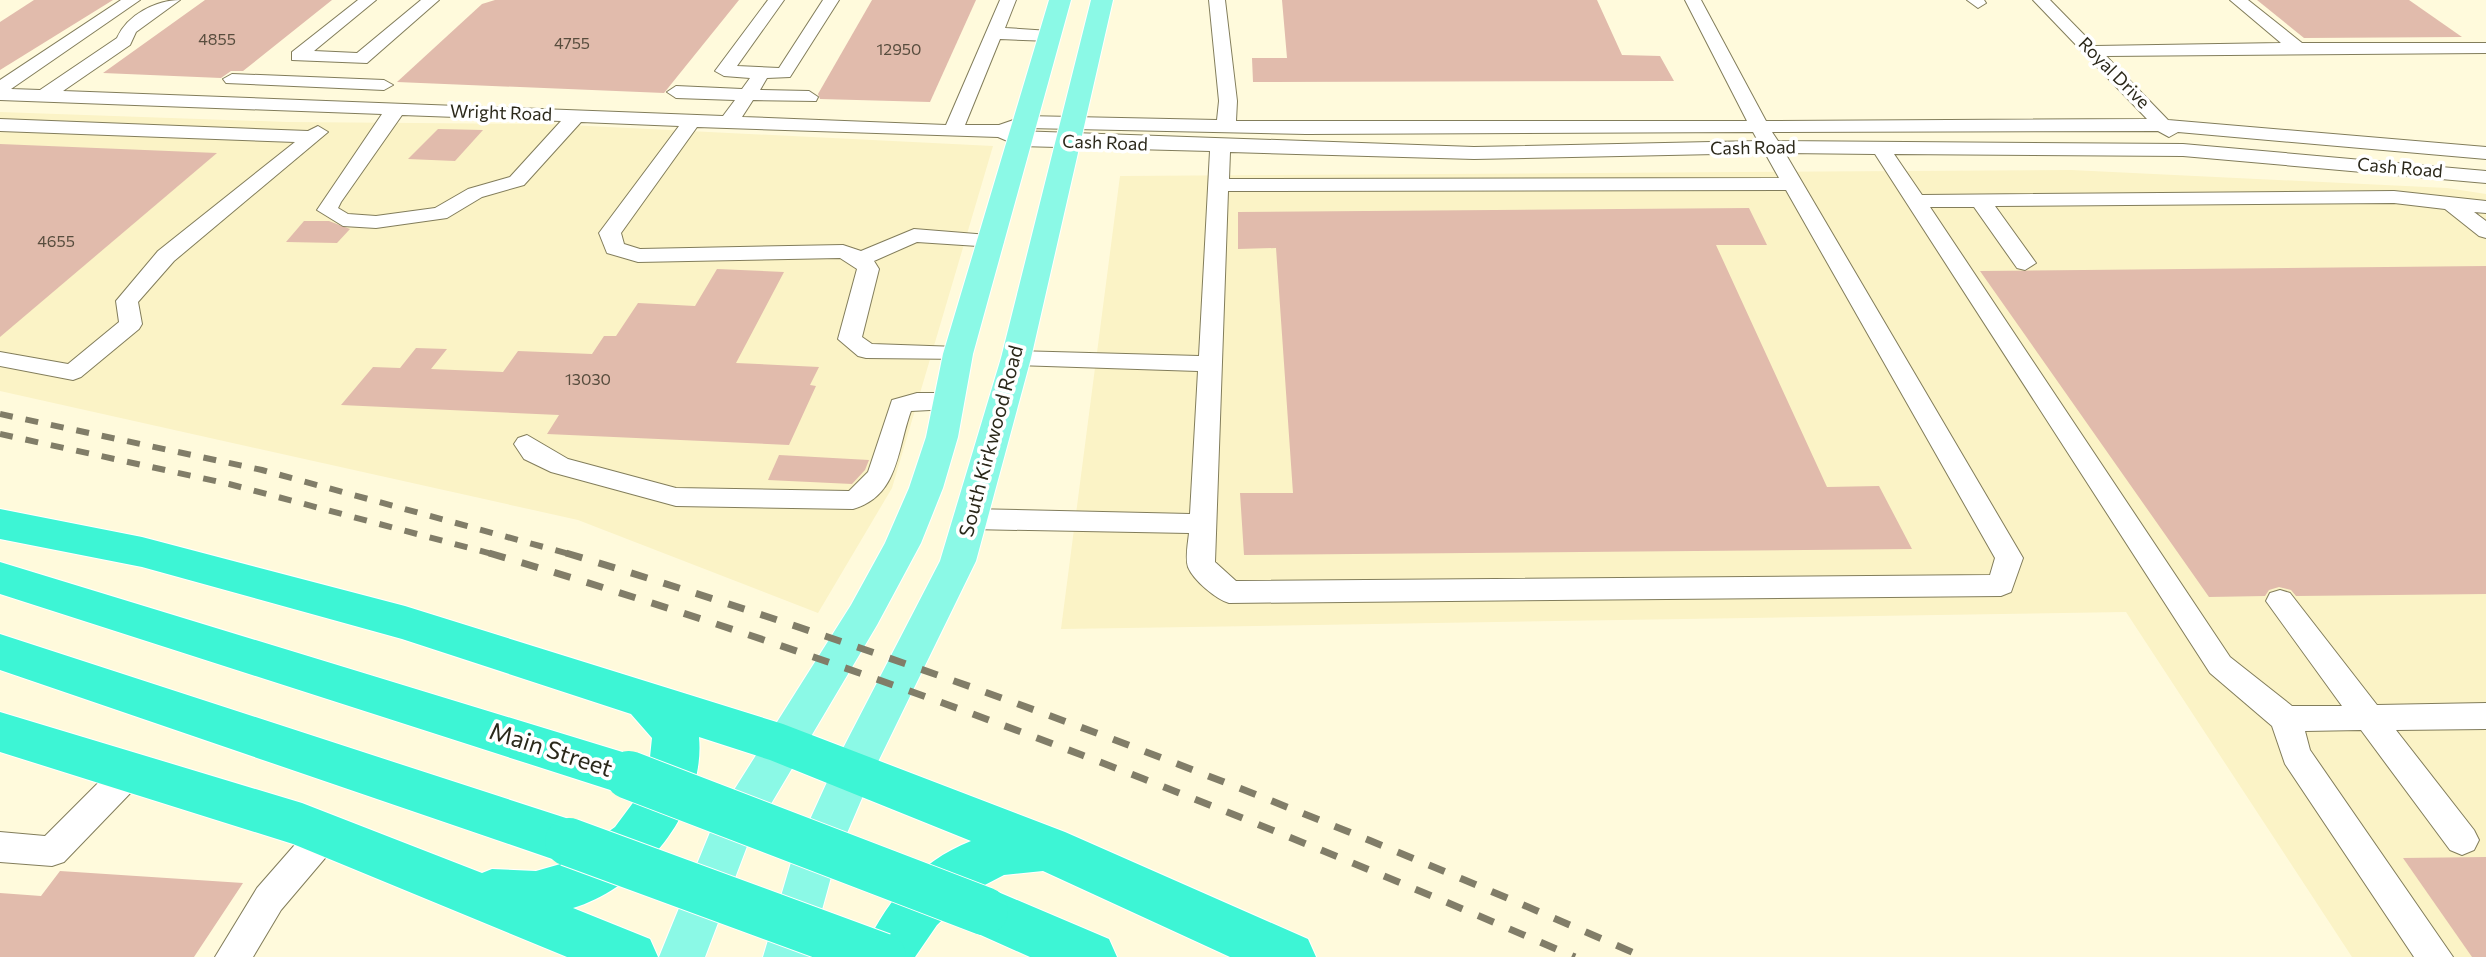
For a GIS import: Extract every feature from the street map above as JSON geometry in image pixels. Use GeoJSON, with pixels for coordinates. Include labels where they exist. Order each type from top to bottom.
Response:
{"type":"FeatureCollection","features":[{"type":"Feature","properties":{"kind":"highway"},"geometry":{"type":"LineString","coordinates":[[0,524],[142,552],[376,615],[783,744],[1047,848],[1289,957]]}},
{"type":"Feature","properties":{"kind":"highway","name":"Main Street"},"geometry":{"type":"LineString","coordinates":[[0,578],[629,775],[984,911],[1090,957]]}},
{"type":"Feature","properties":{"kind":"highway"},"geometry":{"type":"LineString","coordinates":[[0,652],[569,842],[885,957],[911,916],[958,872],[1001,852],[1047,848]]}},
{"type":"Feature","properties":{"kind":"highway"},"geometry":{"type":"LineString","coordinates":[[468,891],[536,895],[581,882],[633,843],[661,805],[677,757],[675,732],[646,699]]}},
{"type":"Feature","properties":{"kind":"highway"},"geometry":{"type":"LineString","coordinates":[[0,732],[325,834],[631,957]]}},
{"type":"Feature","properties":{"kind":"main road"},"geometry":{"type":"LineString","coordinates":[[682,957],[730,833],[903,543],[945,419],[958,354],[993,241],[1015,131],[1060,0]]}},
{"type":"Feature","properties":{"kind":"main road","name":"South Kirkwood Road"},"geometry":{"type":"LineString","coordinates":[[786,957],[814,859],[853,770],[958,561],[1016,358],[1102,0]]}},
{"type":"Feature","properties":{"kind":"main road"},"geometry":{"type":"LineString","coordinates":[[958,354],[1016,358]]}},
{"type":"Feature","properties":{"kind":"main road"},"geometry":{"type":"LineString","coordinates":[[945,419],[999,420]]}},
{"type":"Feature","properties":{"kind":"street"},"geometry":{"type":"LineString","coordinates":[[0,91],[132,0]]}},
{"type":"Feature","properties":{"kind":"street"},"geometry":{"type":"LineString","coordinates":[[44,96],[124,41],[129,29],[172,0]]}},
{"type":"Feature","properties":{"kind":"street"},"geometry":{"type":"LineString","coordinates":[[368,0],[298,56],[361,59],[431,0]]}},
{"type":"Feature","properties":{"kind":"street"},"geometry":{"type":"LineString","coordinates":[[776,0],[724,71],[784,73],[831,0]]}},
{"type":"Feature","properties":{"kind":"street"},"geometry":{"type":"LineString","coordinates":[[953,131],[1008,0]]}},
{"type":"Feature","properties":{"kind":"street"},"geometry":{"type":"LineString","coordinates":[[1217,0],[1228,101],[1218,185],[1201,565],[1229,592],[2001,585],[2009,558],[1771,147],[1693,0]]}},
{"type":"Feature","properties":{"kind":"street","name":"Royal Drive"},"geometry":{"type":"LineString","coordinates":[[2041,0],[2165,125],[2183,150]]}},
{"type":"Feature","properties":{"kind":"street"},"geometry":{"type":"LineString","coordinates":[[2238,0],[2298,48]]}},
{"type":"Feature","properties":{"kind":"street"},"geometry":{"type":"LineString","coordinates":[[994,33],[1050,36]]}},
{"type":"Feature","properties":{"kind":"street"},"geometry":{"type":"LineString","coordinates":[[2092,51],[2486,48]]}},
{"type":"Feature","properties":{"kind":"street"},"geometry":{"type":"LineString","coordinates":[[274,105],[331,58]]}},
{"type":"Feature","properties":{"kind":"street"},"geometry":{"type":"LineString","coordinates":[[729,122],[762,73]]}},
{"type":"Feature","properties":{"kind":"street"},"geometry":{"type":"LineString","coordinates":[[232,79],[384,85]]}},
{"type":"Feature","properties":{"kind":"street","name":"Wright Road"},"geometry":{"type":"LineString","coordinates":[[0,91],[44,96],[1015,131]]}},
{"type":"Feature","properties":{"kind":"street"},"geometry":{"type":"LineString","coordinates":[[676,92],[809,97]]}},
{"type":"Feature","properties":{"kind":"street"},"geometry":{"type":"LineString","coordinates":[[0,359],[73,372],[131,324],[127,301],[166,256],[346,107]]}},
{"type":"Feature","properties":{"kind":"street"},"geometry":{"type":"LineString","coordinates":[[398,109],[374,133],[367,150],[335,192],[327,210],[343,220],[376,222],[440,214],[475,193],[517,181],[576,116]]}},
{"type":"Feature","properties":{"kind":"street"},"geometry":{"type":"LineString","coordinates":[[692,121],[610,233],[615,248],[638,256],[843,251],[861,259],[868,269],[850,339],[866,351],[958,354]]}},
{"type":"Feature","properties":{"kind":"street","name":"Cash Road"},"geometry":{"type":"LineString","coordinates":[[1223,137],[1758,124],[2165,125],[2402,143],[2486,153]]}},
{"type":"Feature","properties":{"kind":"street"},"geometry":{"type":"LineString","coordinates":[[0,125],[313,137]]}},
{"type":"Feature","properties":{"kind":"street","name":"Cash Road"},"geometry":{"type":"LineString","coordinates":[[1015,131],[1223,137],[1459,153],[1771,147],[2183,150],[2486,177]]}},
{"type":"Feature","properties":{"kind":"street"},"geometry":{"type":"LineString","coordinates":[[1880,147],[2220,665],[2286,719],[2296,755],[2435,957]]}},
{"type":"Feature","properties":{"kind":"street"},"geometry":{"type":"LineString","coordinates":[[1218,185],[1792,184]]}},
{"type":"Feature","properties":{"kind":"street"},"geometry":{"type":"LineString","coordinates":[[1915,201],[2394,197],[2486,207]]}},
{"type":"Feature","properties":{"kind":"street"},"geometry":{"type":"LineString","coordinates":[[1980,200],[2025,263]]}},
{"type":"Feature","properties":{"kind":"street"},"geometry":{"type":"LineString","coordinates":[[2451,203],[2486,232]]}},
{"type":"Feature","properties":{"kind":"street"},"geometry":{"type":"LineString","coordinates":[[861,259],[914,235],[993,241]]}},
{"type":"Feature","properties":{"kind":"street"},"geometry":{"type":"LineString","coordinates":[[1016,358],[1210,364]]}},
{"type":"Feature","properties":{"kind":"street"},"geometry":{"type":"LineString","coordinates":[[527,444],[541,458],[560,466],[676,497],[853,500],[862,497],[880,475],[901,406],[917,401],[945,419]]}},
{"type":"Feature","properties":{"kind":"street"},"geometry":{"type":"LineString","coordinates":[[970,519],[1203,524]]}},
{"type":"Feature","properties":{"kind":"street"},"geometry":{"type":"LineString","coordinates":[[2280,601],[2462,840]]}},
{"type":"Feature","properties":{"kind":"street"},"geometry":{"type":"LineString","coordinates":[[2286,719],[2486,716]]}},
{"type":"Feature","properties":{"kind":"street"},"geometry":{"type":"LineString","coordinates":[[0,847],[52,851],[130,772]]}},
{"type":"Feature","properties":{"kind":"street"},"geometry":{"type":"LineString","coordinates":[[233,957],[269,899],[325,834]]}},
{"type":"Feature","properties":{"kind":"shaded area"},"geometry":{"type":"Polygon","coordinates":[[[0,112],[287,122],[548,124],[993,146],[892,488],[818,613],[578,520],[0,391],[0,112]]]}},
{"type":"Feature","properties":{"kind":"shaded area"},"geometry":{"type":"Polygon","coordinates":[[[2071,170],[2447,188],[2486,194],[2486,957],[2352,957],[2126,612],[1061,629],[1120,176],[2071,170]]]}},
{"type":"Feature","properties":{"kind":"building"},"geometry":{"type":"Polygon","coordinates":[[[34,0],[113,0],[0,70],[0,22],[34,0]]]}},
{"type":"Feature","properties":{"kind":"building"},"geometry":{"type":"Polygon","coordinates":[[[205,0],[332,0],[243,71],[231,71],[221,78],[103,73],[205,0]]]}},
{"type":"Feature","properties":{"kind":"building"},"geometry":{"type":"Polygon","coordinates":[[[495,0],[739,0],[664,93],[397,82],[482,4],[495,0]]]}},
{"type":"Feature","properties":{"kind":"building"},"geometry":{"type":"Polygon","coordinates":[[[872,0],[976,0],[930,102],[820,99],[818,94],[872,0]]]}},
{"type":"Feature","properties":{"kind":"building"},"geometry":{"type":"Polygon","coordinates":[[[1282,0],[1597,0],[1622,55],[1660,56],[1674,81],[1253,82],[1252,58],[1287,58],[1282,0]]]}},
{"type":"Feature","properties":{"kind":"building"},"geometry":{"type":"Polygon","coordinates":[[[2257,0],[2409,0],[2462,37],[2304,38],[2257,0]]]}},
{"type":"Feature","properties":{"kind":"building"},"geometry":{"type":"Polygon","coordinates":[[[438,129],[483,130],[455,161],[408,159],[438,129]]]}},
{"type":"Feature","properties":{"kind":"building"},"geometry":{"type":"Polygon","coordinates":[[[0,144],[217,153],[0,337],[0,144]]]}},
{"type":"Feature","properties":{"kind":"building"},"geometry":{"type":"Polygon","coordinates":[[[1749,208],[1767,245],[1716,245],[1827,487],[1879,486],[1912,549],[1244,555],[1240,493],[1293,493],[1276,248],[1238,249],[1238,212],[1749,208]]]}},
{"type":"Feature","properties":{"kind":"building"},"geometry":{"type":"Polygon","coordinates":[[[304,221],[329,221],[350,229],[337,243],[286,242],[304,221]]]}},
{"type":"Feature","properties":{"kind":"building"},"geometry":{"type":"Polygon","coordinates":[[[2486,266],[2486,594],[2296,596],[2291,590],[2279,587],[2269,590],[2265,596],[2209,597],[1980,271],[2486,266]]]}},
{"type":"Feature","properties":{"kind":"building"},"geometry":{"type":"Polygon","coordinates":[[[717,269],[784,272],[736,363],[819,367],[810,385],[816,386],[789,445],[547,434],[559,415],[341,405],[373,367],[400,368],[416,348],[447,349],[431,369],[503,372],[518,351],[592,354],[604,336],[616,336],[638,303],[695,306],[717,269]]]}},
{"type":"Feature","properties":{"kind":"building"},"geometry":{"type":"Polygon","coordinates":[[[779,455],[869,460],[865,470],[852,484],[768,480],[779,455]]]}},
{"type":"Feature","properties":{"kind":"building"},"geometry":{"type":"Polygon","coordinates":[[[2486,857],[2486,957],[2472,957],[2403,858],[2486,857]]]}},
{"type":"Feature","properties":{"kind":"building"},"geometry":{"type":"Polygon","coordinates":[[[60,871],[243,883],[194,957],[0,957],[0,893],[41,896],[60,871]]]}},
{"type":"Feature","properties":{"kind":"railway"},"geometry":{"type":"LineString","coordinates":[[0,414],[262,470],[568,554]]}},
{"type":"Feature","properties":{"kind":"railway"},"geometry":{"type":"LineString","coordinates":[[0,434],[229,484],[493,554]]}},
{"type":"Feature","properties":{"kind":"railway"},"geometry":{"type":"LineString","coordinates":[[493,554],[766,641],[1038,738],[1308,845],[1575,957]]}},
{"type":"Feature","properties":{"kind":"railway"},"geometry":{"type":"LineString","coordinates":[[568,554],[573,555]]}},
{"type":"Feature","properties":{"kind":"railway"},"geometry":{"type":"LineString","coordinates":[[568,554],[840,641],[1111,738],[1378,844],[1643,957]]}}]}
